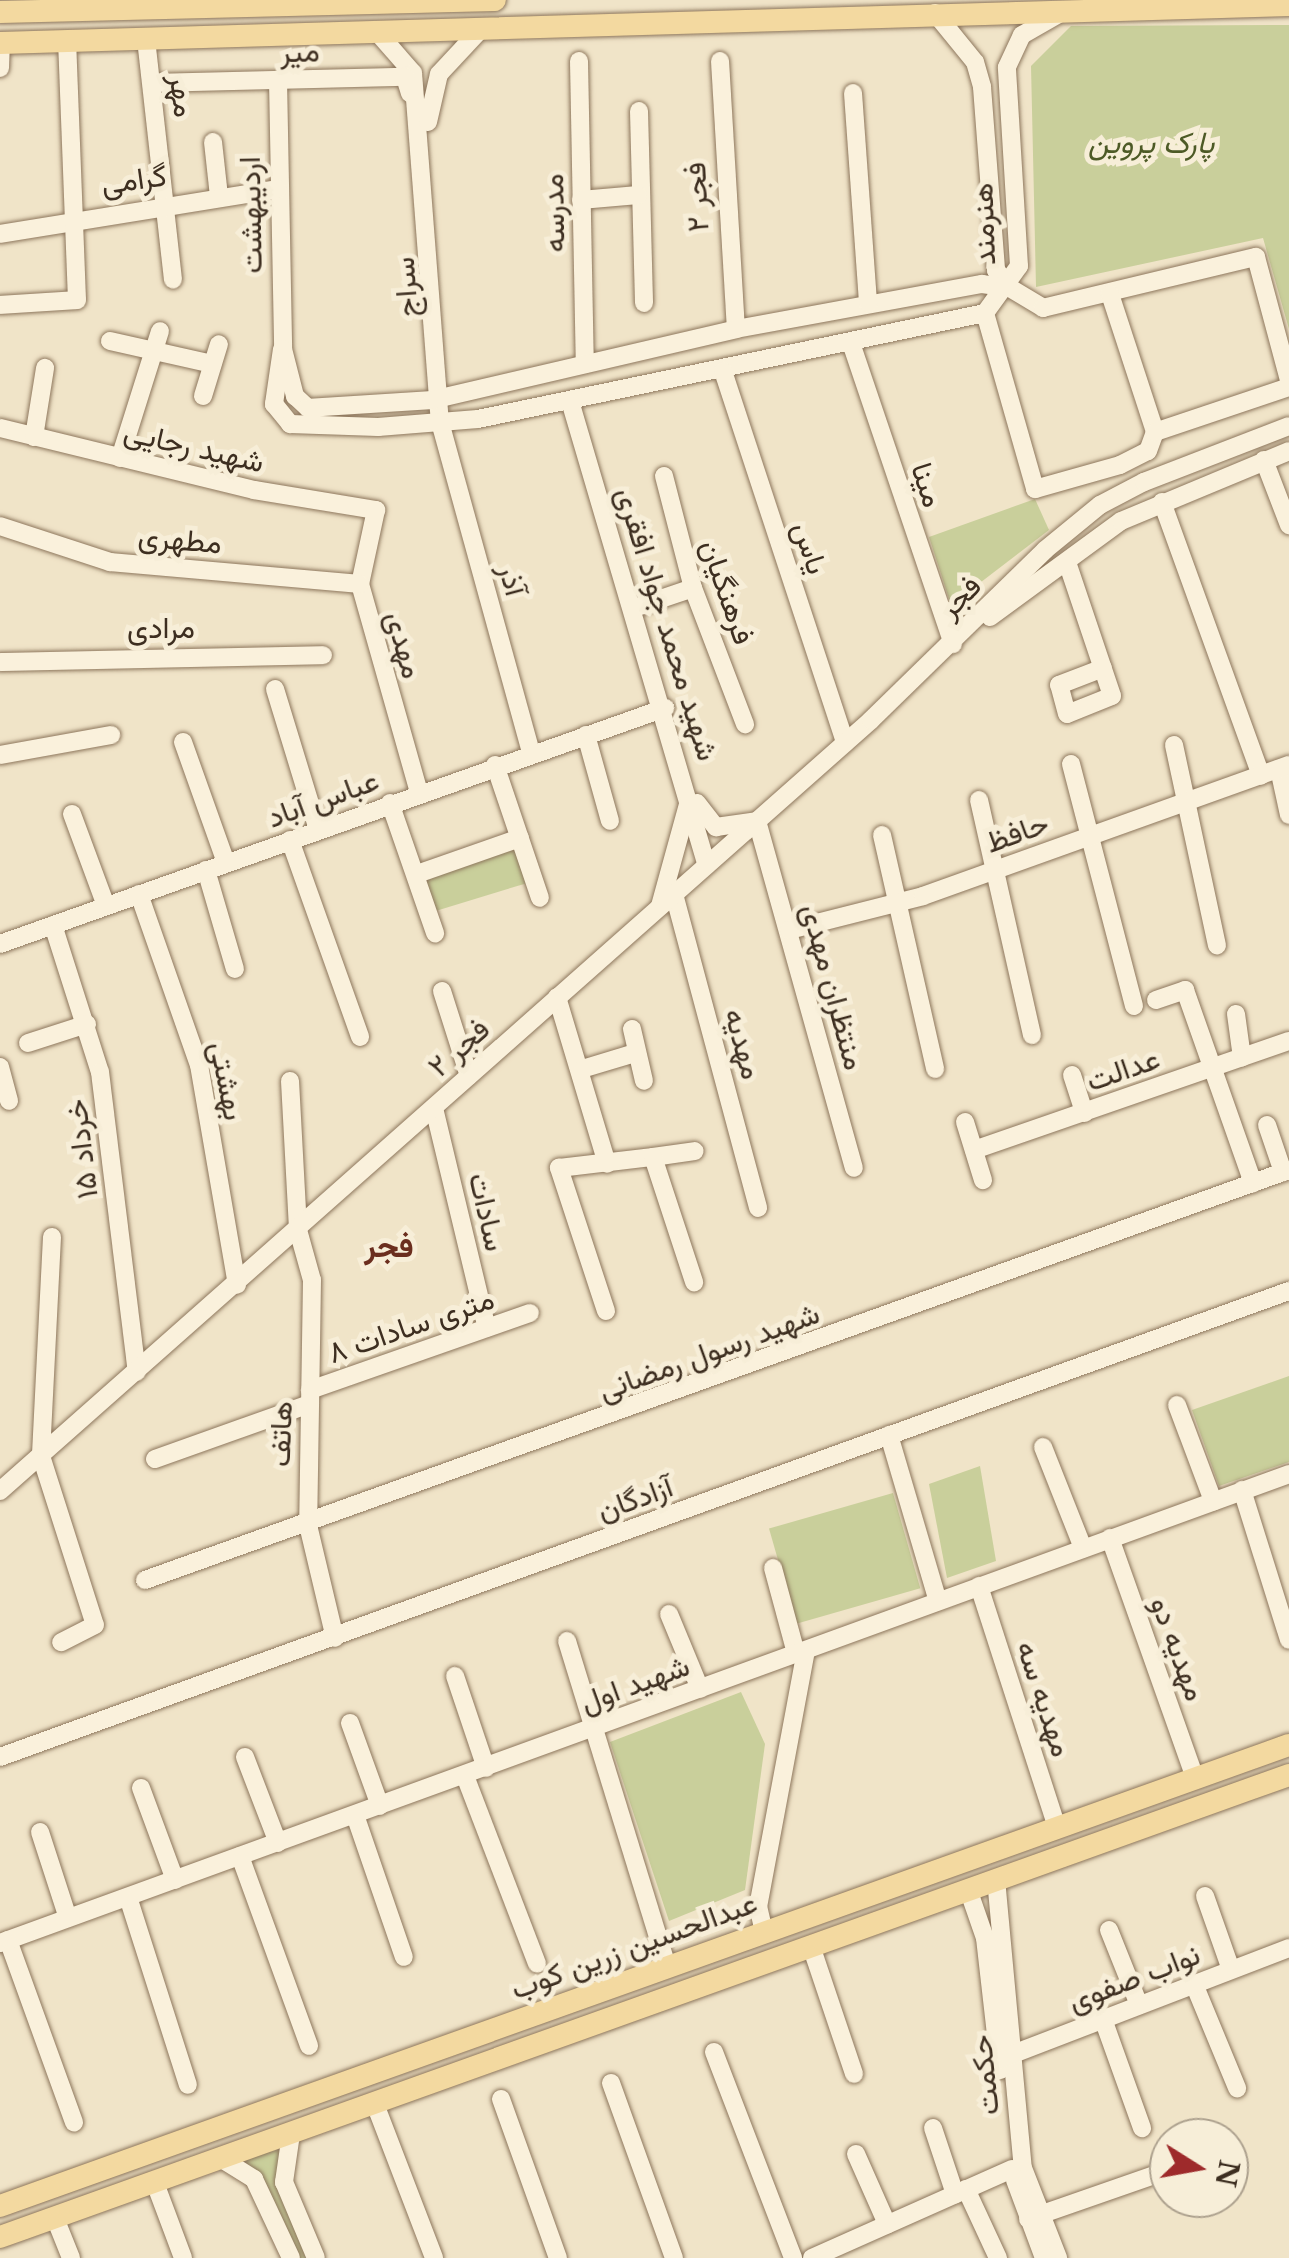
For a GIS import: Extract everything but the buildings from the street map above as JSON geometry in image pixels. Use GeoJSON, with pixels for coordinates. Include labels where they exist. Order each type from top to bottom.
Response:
{"type":"FeatureCollection","features":[{"type":"Feature","properties":{"kind":"main road"},"geometry":{"type":"LineString","coordinates":[[0,15],[495,0]]}},
{"type":"Feature","properties":{"kind":"main road"},"geometry":{"type":"LineString","coordinates":[[1,43],[1066,10],[1179,3],[1289,5]]}},
{"type":"Feature","properties":{"kind":"main road","name":"عبدالحسین زرین کوب"},"geometry":{"type":"LineString","coordinates":[[0,2206],[1289,1745]]}},
{"type":"Feature","properties":{"kind":"main road","name":"عبدالحسین زرین کوب"},"geometry":{"type":"LineString","coordinates":[[155,2183],[1289,1774]]}},
{"type":"Feature","properties":{"kind":"main road"},"geometry":{"type":"LineString","coordinates":[[930,1873],[920,1895],[932,1902]]}},
{"type":"Feature","properties":{"kind":"main road"},"geometry":{"type":"LineString","coordinates":[[887,1888],[899,1897],[892,1916]]}},
{"type":"Feature","properties":{"kind":"main road"},"geometry":{"type":"LineString","coordinates":[[0,2237],[155,2183]]}},
{"type":"Feature","properties":{"kind":"street","name":"هنرمند"},"geometry":{"type":"LineString","coordinates":[[935,13],[975,62],[982,87],[996,270],[1010,288],[1020,266],[1006,84],[1022,36],[1066,10]]}},
{"type":"Feature","properties":{"kind":"street","name":"سراج"},"geometry":{"type":"LineString","coordinates":[[424,148],[439,74],[480,29]]}},
{"type":"Feature","properties":{"kind":"street","name":"سراج"},"geometry":{"type":"LineString","coordinates":[[378,32],[414,73],[424,148],[440,422]]}},
{"type":"Feature","properties":{"kind":"street","name":"مهر"},"geometry":{"type":"LineString","coordinates":[[146,39],[173,279]]}},
{"type":"Feature","properties":{"kind":"street"},"geometry":{"type":"LineString","coordinates":[[0,305],[77,300],[67,41]]}},
{"type":"Feature","properties":{"kind":"street"},"geometry":{"type":"LineString","coordinates":[[0,68],[1,43]]}},
{"type":"Feature","properties":{"kind":"street","name":"مدرسه"},"geometry":{"type":"LineString","coordinates":[[579,61],[585,364]]}},
{"type":"Feature","properties":{"kind":"street","name":"فجر ۲"},"geometry":{"type":"LineString","coordinates":[[720,61],[724,221],[736,329]]}},
{"type":"Feature","properties":{"kind":"street","name":"میر"},"geometry":{"type":"LineString","coordinates":[[152,82],[405,77],[421,118]]}},
{"type":"Feature","properties":{"kind":"street","name":"اردیبهشت"},"geometry":{"type":"LineString","coordinates":[[278,80],[277,189],[283,348]]}},
{"type":"Feature","properties":{"kind":"street"},"geometry":{"type":"LineString","coordinates":[[982,87],[1006,84]]}},
{"type":"Feature","properties":{"kind":"street"},"geometry":{"type":"LineString","coordinates":[[853,93],[868,303]]}},
{"type":"Feature","properties":{"kind":"street"},"geometry":{"type":"LineString","coordinates":[[639,111],[638,195],[644,303]]}},
{"type":"Feature","properties":{"kind":"street"},"geometry":{"type":"LineString","coordinates":[[214,142],[219,196]]}},
{"type":"Feature","properties":{"kind":"street","name":"گرامی"},"geometry":{"type":"LineString","coordinates":[[0,234],[73,218],[277,189]]}},
{"type":"Feature","properties":{"kind":"street"},"geometry":{"type":"LineString","coordinates":[[580,200],[638,195]]}},
{"type":"Feature","properties":{"kind":"street"},"geometry":{"type":"LineString","coordinates":[[283,348],[295,396],[308,408],[440,398],[736,329],[868,303],[982,284],[1010,288],[1043,308],[1256,257],[1289,380]]}},
{"type":"Feature","properties":{"kind":"street"},"geometry":{"type":"LineString","coordinates":[[283,348],[274,404],[290,424],[312,430],[440,422],[724,371],[985,312],[1010,288]]}},
{"type":"Feature","properties":{"kind":"street"},"geometry":{"type":"LineString","coordinates":[[985,312],[1035,489],[1120,465],[1148,452],[1154,432],[1110,294]]}},
{"type":"Feature","properties":{"kind":"street"},"geometry":{"type":"LineString","coordinates":[[120,458],[160,332]]}},
{"type":"Feature","properties":{"kind":"street"},"geometry":{"type":"LineString","coordinates":[[110,341],[212,364]]}},
{"type":"Feature","properties":{"kind":"street","name":"مینا"},"geometry":{"type":"LineString","coordinates":[[851,343],[953,644]]}},
{"type":"Feature","properties":{"kind":"street"},"geometry":{"type":"LineString","coordinates":[[203,396],[219,344]]}},
{"type":"Feature","properties":{"kind":"street"},"geometry":{"type":"LineString","coordinates":[[34,436],[45,368]]}},
{"type":"Feature","properties":{"kind":"street","name":"یاس"},"geometry":{"type":"LineString","coordinates":[[724,371],[845,743]]}},
{"type":"Feature","properties":{"kind":"street"},"geometry":{"type":"LineString","coordinates":[[1154,432],[1289,388]]}},
{"type":"Feature","properties":{"kind":"street","name":"شهید محمد جواد افقری"},"geometry":{"type":"LineString","coordinates":[[570,401],[666,708],[707,865]]}},
{"type":"Feature","properties":{"kind":"street","name":"آذر"},"geometry":{"type":"LineString","coordinates":[[440,422],[531,753]]}},
{"type":"Feature","properties":{"kind":"street","name":"فجر"},"geometry":{"type":"LineString","coordinates":[[953,644],[1100,505],[1289,426]]}},
{"type":"Feature","properties":{"kind":"street","name":"شهید رجایی"},"geometry":{"type":"LineString","coordinates":[[0,428],[120,458],[376,510]]}},
{"type":"Feature","properties":{"kind":"street","name":"فجر"},"geometry":{"type":"LineString","coordinates":[[953,644],[1067,562],[1162,502],[1289,451]]}},
{"type":"Feature","properties":{"kind":"street"},"geometry":{"type":"LineString","coordinates":[[1264,460],[1289,526]]}},
{"type":"Feature","properties":{"kind":"street","name":"فرهنگیان"},"geometry":{"type":"LineString","coordinates":[[664,476],[694,588],[745,724]]}},
{"type":"Feature","properties":{"kind":"street"},"geometry":{"type":"LineString","coordinates":[[1162,502],[1276,770],[1289,815]]}},
{"type":"Feature","properties":{"kind":"street","name":"مهدی"},"geometry":{"type":"LineString","coordinates":[[376,510],[360,584],[418,792]]}},
{"type":"Feature","properties":{"kind":"street","name":"مطهری"},"geometry":{"type":"LineString","coordinates":[[0,526],[110,562],[360,584]]}},
{"type":"Feature","properties":{"kind":"street"},"geometry":{"type":"LineString","coordinates":[[1067,562],[1103,668]]}},
{"type":"Feature","properties":{"kind":"street"},"geometry":{"type":"LineString","coordinates":[[634,608],[694,588]]}},
{"type":"Feature","properties":{"kind":"street","name":"فجر ۲"},"geometry":{"type":"LineString","coordinates":[[0,1491],[237,1285],[953,644]]}},
{"type":"Feature","properties":{"kind":"street","name":"مرادی"},"geometry":{"type":"LineString","coordinates":[[0,662],[323,656]]}},
{"type":"Feature","properties":{"kind":"street"},"geometry":{"type":"LineString","coordinates":[[275,689],[318,830]]}},
{"type":"Feature","properties":{"kind":"street","name":"عباس آباد"},"geometry":{"type":"LineString","coordinates":[[0,944],[418,792],[666,708]]}},
{"type":"Feature","properties":{"kind":"street"},"geometry":{"type":"LineString","coordinates":[[0,755],[111,735]]}},
{"type":"Feature","properties":{"kind":"street"},"geometry":{"type":"LineString","coordinates":[[586,735],[610,820]]}},
{"type":"Feature","properties":{"kind":"street"},"geometry":{"type":"LineString","coordinates":[[183,742],[226,863]]}},
{"type":"Feature","properties":{"kind":"street"},"geometry":{"type":"LineString","coordinates":[[1174,745],[1217,945]]}},
{"type":"Feature","properties":{"kind":"street"},"geometry":{"type":"LineString","coordinates":[[1071,764],[1134,1006]]}},
{"type":"Feature","properties":{"kind":"street"},"geometry":{"type":"LineString","coordinates":[[495,765],[540,898]]}},
{"type":"Feature","properties":{"kind":"street","name":"حافظ"},"geometry":{"type":"LineString","coordinates":[[789,930],[896,903],[1276,770]]}},
{"type":"Feature","properties":{"kind":"street"},"geometry":{"type":"LineString","coordinates":[[690,790],[716,827],[757,820]]}},
{"type":"Feature","properties":{"kind":"street"},"geometry":{"type":"LineString","coordinates":[[666,900],[690,790]]}},
{"type":"Feature","properties":{"kind":"street"},"geometry":{"type":"LineString","coordinates":[[979,800],[992,871],[1032,1034]]}},
{"type":"Feature","properties":{"kind":"street"},"geometry":{"type":"LineString","coordinates":[[390,803],[418,874],[435,933]]}},
{"type":"Feature","properties":{"kind":"street"},"geometry":{"type":"LineString","coordinates":[[72,814],[106,906]]}},
{"type":"Feature","properties":{"kind":"street","name":"منتظران مهدی"},"geometry":{"type":"LineString","coordinates":[[757,820],[854,1168]]}},
{"type":"Feature","properties":{"kind":"street"},"geometry":{"type":"LineString","coordinates":[[882,835],[935,1069]]}},
{"type":"Feature","properties":{"kind":"street"},"geometry":{"type":"LineString","coordinates":[[418,874],[520,838]]}},
{"type":"Feature","properties":{"kind":"street"},"geometry":{"type":"LineString","coordinates":[[290,840],[360,1038]]}},
{"type":"Feature","properties":{"kind":"street"},"geometry":{"type":"LineString","coordinates":[[206,870],[235,969]]}},
{"type":"Feature","properties":{"kind":"street","name":"بهشتی"},"geometry":{"type":"LineString","coordinates":[[139,894],[199,1064],[237,1285]]}},
{"type":"Feature","properties":{"kind":"street","name":"مهدیه"},"geometry":{"type":"LineString","coordinates":[[666,900],[758,1208]]}},
{"type":"Feature","properties":{"kind":"street","name":"۱۵ خرداد"},"geometry":{"type":"LineString","coordinates":[[53,925],[100,1072],[137,1372]]}},
{"type":"Feature","properties":{"kind":"street"},"geometry":{"type":"LineString","coordinates":[[1156,1000],[1186,990],[1254,1183]]}},
{"type":"Feature","properties":{"kind":"street"},"geometry":{"type":"LineString","coordinates":[[442,992],[469,1076]]}},
{"type":"Feature","properties":{"kind":"street"},"geometry":{"type":"LineString","coordinates":[[557,997],[582,1069],[607,1164]]}},
{"type":"Feature","properties":{"kind":"street"},"geometry":{"type":"LineString","coordinates":[[1236,1014],[1242,1058]]}},
{"type":"Feature","properties":{"kind":"street"},"geometry":{"type":"LineString","coordinates":[[28,1044],[87,1024]]}},
{"type":"Feature","properties":{"kind":"street"},"geometry":{"type":"LineString","coordinates":[[632,1029],[644,1080]]}},
{"type":"Feature","properties":{"kind":"street","name":"عدالت"},"geometry":{"type":"LineString","coordinates":[[974,1150],[1289,1041]]}},
{"type":"Feature","properties":{"kind":"street"},"geometry":{"type":"LineString","coordinates":[[582,1069],[635,1053]]}},
{"type":"Feature","properties":{"kind":"street"},"geometry":{"type":"LineString","coordinates":[[0,1067],[9,1101]]}},
{"type":"Feature","properties":{"kind":"street"},"geometry":{"type":"LineString","coordinates":[[1072,1075],[1084,1113]]}},
{"type":"Feature","properties":{"kind":"street","name":"هاتف"},"geometry":{"type":"LineString","coordinates":[[290,1081],[298,1230],[312,1280],[308,1525],[335,1638]]}},
{"type":"Feature","properties":{"kind":"street","name":"سادات"},"geometry":{"type":"LineString","coordinates":[[434,1108],[487,1328]]}},
{"type":"Feature","properties":{"kind":"street"},"geometry":{"type":"LineString","coordinates":[[965,1122],[983,1180]]}},
{"type":"Feature","properties":{"kind":"street"},"geometry":{"type":"LineString","coordinates":[[1267,1125],[1286,1171]]}},
{"type":"Feature","properties":{"kind":"street"},"geometry":{"type":"LineString","coordinates":[[606,1311],[559,1168],[694,1151]]}},
{"type":"Feature","properties":{"kind":"street"},"geometry":{"type":"LineString","coordinates":[[653,1157],[694,1282]]}},
{"type":"Feature","properties":{"kind":"street","name":"شهید رسول رمضانی"},"geometry":{"type":"LineString","coordinates":[[146,1580],[1286,1171]]}},
{"type":"Feature","properties":{"kind":"street"},"geometry":{"type":"LineString","coordinates":[[52,1238],[41,1456],[95,1625],[61,1642]]}},
{"type":"Feature","properties":{"kind":"street","name":"آزادگان"},"geometry":{"type":"LineString","coordinates":[[0,1756],[1289,1291]]}},
{"type":"Feature","properties":{"kind":"street","name":"۸ متری سادات"},"geometry":{"type":"LineString","coordinates":[[155,1459],[530,1313]]}},
{"type":"Feature","properties":{"kind":"street"},"geometry":{"type":"LineString","coordinates":[[1177,1404],[1213,1500]]}},
{"type":"Feature","properties":{"kind":"street"},"geometry":{"type":"LineString","coordinates":[[890,1435],[938,1601]]}},
{"type":"Feature","properties":{"kind":"street"},"geometry":{"type":"LineString","coordinates":[[1043,1447],[1083,1548]]}},
{"type":"Feature","properties":{"kind":"street","name":"شهید اول"},"geometry":{"type":"LineString","coordinates":[[4,1941],[1289,1474]]}},
{"type":"Feature","properties":{"kind":"street"},"geometry":{"type":"LineString","coordinates":[[1242,1490],[1289,1640]]}},
{"type":"Feature","properties":{"kind":"street","name":"مهدیه دو"},"geometry":{"type":"LineString","coordinates":[[1110,1538],[1196,1778]]}},
{"type":"Feature","properties":{"kind":"street"},"geometry":{"type":"LineString","coordinates":[[764,1932],[758,1907],[801,1652],[773,1568]]}},
{"type":"Feature","properties":{"kind":"street","name":"مهدیه سه"},"geometry":{"type":"LineString","coordinates":[[979,1586],[1056,1828]]}},
{"type":"Feature","properties":{"kind":"street"},"geometry":{"type":"LineString","coordinates":[[669,1614],[700,1689]]}},
{"type":"Feature","properties":{"kind":"street"},"geometry":{"type":"LineString","coordinates":[[567,1640],[667,1966]]}},
{"type":"Feature","properties":{"kind":"street"},"geometry":{"type":"LineString","coordinates":[[455,1676],[486,1768]]}},
{"type":"Feature","properties":{"kind":"street"},"geometry":{"type":"LineString","coordinates":[[350,1723],[380,1806]]}},
{"type":"Feature","properties":{"kind":"street"},"geometry":{"type":"LineString","coordinates":[[245,1757],[278,1843]]}},
{"type":"Feature","properties":{"kind":"street"},"geometry":{"type":"LineString","coordinates":[[465,1776],[538,1964]]}},
{"type":"Feature","properties":{"kind":"street"},"geometry":{"type":"LineString","coordinates":[[141,1788],[175,1880]]}},
{"type":"Feature","properties":{"kind":"street"},"geometry":{"type":"LineString","coordinates":[[355,1815],[404,1957]]}},
{"type":"Feature","properties":{"kind":"street"},"geometry":{"type":"LineString","coordinates":[[40,1832],[68,1918]]}},
{"type":"Feature","properties":{"kind":"street"},"geometry":{"type":"LineString","coordinates":[[240,1856],[309,2046]]}},
{"type":"Feature","properties":{"kind":"street","name":"حکمت"},"geometry":{"type":"LineString","coordinates":[[996,1879],[1012,2168],[1033,2217],[1058,2258]]}},
{"type":"Feature","properties":{"kind":"street","name":"حکمت"},"geometry":{"type":"LineString","coordinates":[[968,1889],[986,1938],[1024,2168],[1044,2258]]}},
{"type":"Feature","properties":{"kind":"street"},"geometry":{"type":"LineString","coordinates":[[128,1896],[188,2085]]}},
{"type":"Feature","properties":{"kind":"street"},"geometry":{"type":"LineString","coordinates":[[1204,1896],[1231,1970]]}},
{"type":"Feature","properties":{"kind":"street"},"geometry":{"type":"LineString","coordinates":[[1109,1930],[1138,2006]]}},
{"type":"Feature","properties":{"kind":"street"},"geometry":{"type":"LineString","coordinates":[[4,1941],[74,2122]]}},
{"type":"Feature","properties":{"kind":"street"},"geometry":{"type":"LineString","coordinates":[[810,1946],[854,2074]]}},
{"type":"Feature","properties":{"kind":"street","name":"نواب صفوی"},"geometry":{"type":"LineString","coordinates":[[1004,2057],[1289,1948]]}},
{"type":"Feature","properties":{"kind":"street"},"geometry":{"type":"LineString","coordinates":[[1194,1984],[1237,2088]]}},
{"type":"Feature","properties":{"kind":"street"},"geometry":{"type":"LineString","coordinates":[[1103,2019],[1142,2128]]}},
{"type":"Feature","properties":{"kind":"street"},"geometry":{"type":"LineString","coordinates":[[714,2052],[792,2258]]}},
{"type":"Feature","properties":{"kind":"street"},"geometry":{"type":"LineString","coordinates":[[611,2084],[674,2258]]}},
{"type":"Feature","properties":{"kind":"street"},"geometry":{"type":"LineString","coordinates":[[502,2099],[558,2258]]}},
{"type":"Feature","properties":{"kind":"street"},"geometry":{"type":"LineString","coordinates":[[375,2104],[434,2258]]}},
{"type":"Feature","properties":{"kind":"street"},"geometry":{"type":"LineString","coordinates":[[933,2128],[961,2192],[998,2258]]}},
{"type":"Feature","properties":{"kind":"street"},"geometry":{"type":"LineString","coordinates":[[291,2134],[284,2182],[316,2258]]}},
{"type":"Feature","properties":{"kind":"street"},"geometry":{"type":"LineString","coordinates":[[856,2154],[888,2224]]}},
{"type":"Feature","properties":{"kind":"street"},"geometry":{"type":"LineString","coordinates":[[222,2158],[254,2179],[291,2258]]}},
{"type":"Feature","properties":{"kind":"street"},"geometry":{"type":"LineString","coordinates":[[812,2258],[1012,2168]]}},
{"type":"Feature","properties":{"kind":"street"},"geometry":{"type":"LineString","coordinates":[[1033,2217],[1149,2177]]}},
{"type":"Feature","properties":{"kind":"street"},"geometry":{"type":"LineString","coordinates":[[155,2183],[183,2258]]}},
{"type":"Feature","properties":{"kind":"street"},"geometry":{"type":"LineString","coordinates":[[55,2218],[71,2258]]}},
{"type":"Feature","properties":{"kind":"street"},"geometry":{"type":"LineString","coordinates":[[857,2238],[866,2258]]}},
{"type":"Feature","properties":{"kind":"green space","name":"پارک پروین"},"geometry":{"type":"Polygon","coordinates":[[[1289,25],[1289,329],[1263,238],[1036,287],[1031,66],[1071,26],[1289,25]]]}},
{"type":"Feature","properties":{"kind":"green space"},"geometry":{"type":"Polygon","coordinates":[[[1035,499],[1049,530],[951,605],[929,537],[1035,499]]]}},
{"type":"Feature","properties":{"kind":"green space"},"geometry":{"type":"Polygon","coordinates":[[[515,848],[526,883],[434,911],[423,876],[515,848]]]}},
{"type":"Feature","properties":{"kind":"green space"},"geometry":{"type":"Polygon","coordinates":[[[1289,1376],[1289,1462],[1219,1486],[1192,1410],[1289,1376]]]}},
{"type":"Feature","properties":{"kind":"green space"},"geometry":{"type":"Polygon","coordinates":[[[980,1466],[996,1561],[947,1578],[929,1484],[980,1466]]]}},
{"type":"Feature","properties":{"kind":"green space"},"geometry":{"type":"Polygon","coordinates":[[[893,1493],[920,1588],[796,1624],[769,1529],[893,1493]]]}},
{"type":"Feature","properties":{"kind":"green space"},"geometry":{"type":"Polygon","coordinates":[[[741,1692],[765,1744],[745,1890],[669,1921],[610,1742],[741,1692]]]}},
{"type":"Feature","properties":{"kind":"green space"},"geometry":{"type":"Polygon","coordinates":[[[282,2149],[311,2258],[296,2258],[262,2178],[241,2159],[282,2149]]]}},
{"type":"Feature","properties":{"kind":"district","name":"فجر"},"geometry":{"type":"Point","coordinates":[389,1246]}}]}
